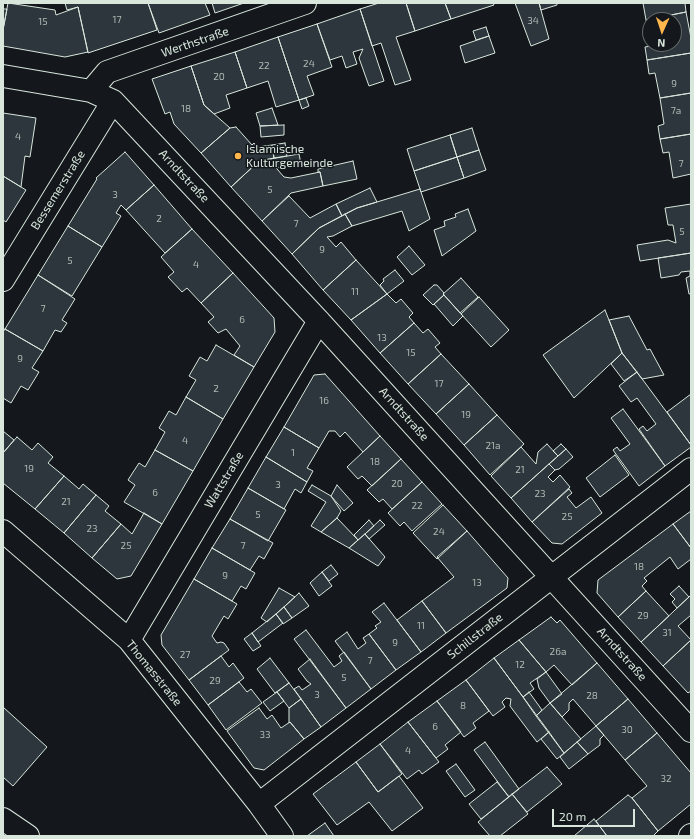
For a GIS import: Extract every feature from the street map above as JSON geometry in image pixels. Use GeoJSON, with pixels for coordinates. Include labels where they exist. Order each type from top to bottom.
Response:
{"type":"FeatureCollection","features":[{"type":"Feature","properties":{"kind":"street","name":"Werthstraße"},"geometry":{"type":"LineString","coordinates":[[91,91],[107,72],[305,3]]}},
{"type":"Feature","properties":{"kind":"street"},"geometry":{"type":"LineString","coordinates":[[3,76],[91,91],[113,101]]}},
{"type":"Feature","properties":{"kind":"street","name":"Bessemerstraße"},"geometry":{"type":"LineString","coordinates":[[3,280],[113,101]]}},
{"type":"Feature","properties":{"kind":"street","name":"Arndtstraße"},"geometry":{"type":"LineString","coordinates":[[113,101],[319,321],[691,730]]}},
{"type":"Feature","properties":{"kind":"street","name":"Wattstraße"},"geometry":{"type":"LineString","coordinates":[[129,640],[319,321]]}},
{"type":"Feature","properties":{"kind":"street","name":"Schillstraße"},"geometry":{"type":"LineString","coordinates":[[259,804],[551,576],[691,469]]}},
{"type":"Feature","properties":{"kind":"street","name":"Thomasstraße"},"geometry":{"type":"LineString","coordinates":[[3,531],[129,640],[259,804],[282,836]]}},
{"type":"Feature","properties":{"kind":"street"},"geometry":{"type":"LineString","coordinates":[[3,818],[28,836]]}},
{"type":"Feature","properties":{"kind":"building"},"geometry":{"type":"Polygon","coordinates":[[[8,3],[55,10],[56,15],[78,7],[88,52],[65,57],[3,46],[3,30],[8,3]]]}},
{"type":"Feature","properties":{"kind":"building"},"geometry":{"type":"Polygon","coordinates":[[[65,3],[148,3],[157,30],[88,53],[78,7],[67,10],[65,3]]]}},
{"type":"Feature","properties":{"kind":"building"},"geometry":{"type":"Polygon","coordinates":[[[148,3],[205,3],[210,15],[159,33],[148,3]]]}},
{"type":"Feature","properties":{"kind":"building"},"geometry":{"type":"Polygon","coordinates":[[[212,3],[244,3],[215,13],[212,3]]]}},
{"type":"Feature","properties":{"kind":"building"},"geometry":{"type":"Polygon","coordinates":[[[379,3],[406,3],[415,31],[396,37],[411,80],[395,85],[381,43],[372,46],[360,9],[379,3]]]}},
{"type":"Feature","properties":{"kind":"building"},"geometry":{"type":"Polygon","coordinates":[[[406,3],[445,3],[451,19],[415,31],[406,3]]]}},
{"type":"Feature","properties":{"kind":"building"},"geometry":{"type":"Polygon","coordinates":[[[445,3],[493,3],[494,5],[451,19],[445,3]]]}},
{"type":"Feature","properties":{"kind":"building"},"geometry":{"type":"Polygon","coordinates":[[[515,3],[539,3],[549,39],[531,46],[515,3]]]}},
{"type":"Feature","properties":{"kind":"building"},"geometry":{"type":"Polygon","coordinates":[[[539,3],[557,3],[557,5],[541,10],[539,3]]]}},
{"type":"Feature","properties":{"kind":"building"},"geometry":{"type":"Polygon","coordinates":[[[643,3],[685,3],[686,12],[682,13],[645,12],[643,3]]]}},
{"type":"Feature","properties":{"kind":"building"},"geometry":{"type":"Polygon","coordinates":[[[3,9],[7,9],[3,30],[3,9]]]}},
{"type":"Feature","properties":{"kind":"building"},"geometry":{"type":"Polygon","coordinates":[[[360,9],[384,81],[369,86],[359,58],[363,49],[353,52],[357,64],[346,68],[342,56],[330,60],[317,24],[360,9]]]}},
{"type":"Feature","properties":{"kind":"building"},"geometry":{"type":"Polygon","coordinates":[[[686,12],[691,38],[691,53],[647,60],[646,52],[682,52],[682,13],[686,12]]]}},
{"type":"Feature","properties":{"kind":"building"},"geometry":{"type":"Polygon","coordinates":[[[317,24],[332,67],[307,76],[314,95],[299,100],[278,37],[317,24]]]}},
{"type":"Feature","properties":{"kind":"building"},"geometry":{"type":"Polygon","coordinates":[[[486,27],[489,36],[476,40],[473,31],[486,27]]]}},
{"type":"Feature","properties":{"kind":"building"},"geometry":{"type":"Polygon","coordinates":[[[489,36],[495,53],[465,63],[460,46],[489,36]]]}},
{"type":"Feature","properties":{"kind":"building"},"geometry":{"type":"Polygon","coordinates":[[[278,37],[299,100],[276,107],[268,81],[247,88],[235,52],[278,37]]]}},
{"type":"Feature","properties":{"kind":"building"},"geometry":{"type":"Polygon","coordinates":[[[235,52],[247,88],[226,95],[230,108],[214,114],[204,105],[191,66],[235,52]]]}},
{"type":"Feature","properties":{"kind":"building"},"geometry":{"type":"Polygon","coordinates":[[[691,53],[691,93],[660,98],[655,73],[649,74],[647,60],[691,53]]]}},
{"type":"Feature","properties":{"kind":"building"},"geometry":{"type":"Polygon","coordinates":[[[191,66],[204,105],[230,128],[201,153],[174,124],[170,112],[165,114],[152,79],[191,66]]]}},
{"type":"Feature","properties":{"kind":"building"},"geometry":{"type":"Polygon","coordinates":[[[691,93],[691,134],[660,139],[658,126],[664,124],[660,98],[691,93]]]}},
{"type":"Feature","properties":{"kind":"building"},"geometry":{"type":"Polygon","coordinates":[[[306,98],[309,106],[302,109],[299,100],[306,98]]]}},
{"type":"Feature","properties":{"kind":"building"},"geometry":{"type":"Polygon","coordinates":[[[272,108],[278,125],[260,126],[256,113],[272,108]]]}},
{"type":"Feature","properties":{"kind":"building"},"geometry":{"type":"Polygon","coordinates":[[[3,113],[36,118],[30,157],[25,156],[21,187],[3,176],[3,113]]]}},
{"type":"Feature","properties":{"kind":"building"},"geometry":{"type":"Polygon","coordinates":[[[284,125],[284,135],[261,137],[260,126],[284,125]]]}},
{"type":"Feature","properties":{"kind":"building","name":"Islamische Kulturgemeinde"},"geometry":{"type":"Polygon","coordinates":[[[236,127],[252,145],[254,143],[257,147],[272,145],[274,158],[259,161],[231,187],[201,153],[230,128],[236,127]]]}},
{"type":"Feature","properties":{"kind":"building"},"geometry":{"type":"Polygon","coordinates":[[[472,128],[479,150],[457,157],[450,135],[472,128]]]}},
{"type":"Feature","properties":{"kind":"building"},"geometry":{"type":"Polygon","coordinates":[[[691,134],[691,174],[673,178],[669,152],[663,153],[660,139],[691,134]]]}},
{"type":"Feature","properties":{"kind":"building"},"geometry":{"type":"Polygon","coordinates":[[[450,135],[457,157],[414,171],[407,149],[450,135]]]}},
{"type":"Feature","properties":{"kind":"building"},"geometry":{"type":"Polygon","coordinates":[[[285,143],[287,156],[274,158],[272,145],[285,143]]]}},
{"type":"Feature","properties":{"kind":"building"},"geometry":{"type":"Polygon","coordinates":[[[479,150],[486,170],[464,178],[457,157],[479,150]]]}},
{"type":"Feature","properties":{"kind":"building"},"geometry":{"type":"Polygon","coordinates":[[[125,152],[154,185],[126,210],[121,205],[116,213],[121,216],[102,247],[68,226],[97,179],[96,178],[125,152]]]}},
{"type":"Feature","properties":{"kind":"building"},"geometry":{"type":"Polygon","coordinates":[[[299,154],[301,164],[276,168],[284,177],[291,178],[320,172],[323,186],[291,193],[262,221],[231,187],[259,161],[299,154]]]}},
{"type":"Feature","properties":{"kind":"building"},"geometry":{"type":"Polygon","coordinates":[[[457,157],[464,178],[421,192],[414,171],[457,157]]]}},
{"type":"Feature","properties":{"kind":"building"},"geometry":{"type":"Polygon","coordinates":[[[353,161],[357,179],[323,186],[318,169],[353,161]]]}},
{"type":"Feature","properties":{"kind":"building"},"geometry":{"type":"Polygon","coordinates":[[[3,176],[26,190],[6,222],[3,220],[3,176]]]}},
{"type":"Feature","properties":{"kind":"building"},"geometry":{"type":"Polygon","coordinates":[[[154,185],[192,229],[165,253],[126,210],[154,185]]]}},
{"type":"Feature","properties":{"kind":"building"},"geometry":{"type":"Polygon","coordinates":[[[370,188],[377,202],[357,208],[342,216],[336,204],[370,188]]]}},
{"type":"Feature","properties":{"kind":"building"},"geometry":{"type":"Polygon","coordinates":[[[420,189],[430,219],[409,231],[402,211],[352,226],[345,214],[357,208],[420,189]]]}},
{"type":"Feature","properties":{"kind":"building"},"geometry":{"type":"Polygon","coordinates":[[[289,196],[310,218],[336,204],[342,216],[319,228],[292,254],[262,221],[289,196]]]}},
{"type":"Feature","properties":{"kind":"building"},"geometry":{"type":"Polygon","coordinates":[[[691,204],[691,253],[640,261],[637,245],[668,240],[676,243],[673,225],[668,225],[665,208],[691,204]]]}},
{"type":"Feature","properties":{"kind":"building"},"geometry":{"type":"Polygon","coordinates":[[[468,209],[476,231],[442,256],[434,230],[445,226],[444,221],[456,217],[455,214],[468,209]]]}},
{"type":"Feature","properties":{"kind":"building"},"geometry":{"type":"Polygon","coordinates":[[[345,214],[352,226],[333,236],[327,237],[336,247],[341,242],[356,260],[323,290],[292,254],[319,228],[345,214]]]}},
{"type":"Feature","properties":{"kind":"building"},"geometry":{"type":"Polygon","coordinates":[[[68,226],[102,247],[72,296],[38,275],[68,226]]]}},
{"type":"Feature","properties":{"kind":"building"},"geometry":{"type":"Polygon","coordinates":[[[192,229],[233,273],[201,303],[187,288],[182,292],[168,277],[174,272],[161,257],[192,229]]]}},
{"type":"Feature","properties":{"kind":"building"},"geometry":{"type":"Polygon","coordinates":[[[409,246],[425,265],[412,275],[397,257],[409,246]]]}},
{"type":"Feature","properties":{"kind":"building"},"geometry":{"type":"Polygon","coordinates":[[[691,253],[691,294],[689,294],[686,278],[690,276],[690,271],[681,272],[679,275],[661,278],[658,258],[691,253]]]}},
{"type":"Feature","properties":{"kind":"building"},"geometry":{"type":"Polygon","coordinates":[[[356,260],[387,294],[351,320],[323,290],[356,260]]]}},
{"type":"Feature","properties":{"kind":"building"},"geometry":{"type":"Polygon","coordinates":[[[395,270],[404,281],[387,294],[380,285],[384,281],[383,279],[395,270]]]}},
{"type":"Feature","properties":{"kind":"building"},"geometry":{"type":"Polygon","coordinates":[[[233,273],[274,318],[275,332],[254,367],[234,355],[240,346],[226,329],[218,333],[208,322],[214,317],[201,303],[233,273]]]}},
{"type":"Feature","properties":{"kind":"building"},"geometry":{"type":"Polygon","coordinates":[[[38,275],[75,299],[62,320],[67,323],[61,332],[55,330],[43,351],[5,329],[38,275]]]}},
{"type":"Feature","properties":{"kind":"building"},"geometry":{"type":"Polygon","coordinates":[[[461,278],[478,297],[460,313],[443,294],[461,278]]]}},
{"type":"Feature","properties":{"kind":"building"},"geometry":{"type":"Polygon","coordinates":[[[434,285],[437,285],[444,295],[433,305],[423,295],[434,285]]]}},
{"type":"Feature","properties":{"kind":"building"},"geometry":{"type":"Polygon","coordinates":[[[387,294],[396,303],[401,299],[413,313],[409,317],[414,323],[380,353],[351,320],[387,294]]]}},
{"type":"Feature","properties":{"kind":"building"},"geometry":{"type":"Polygon","coordinates":[[[444,295],[463,316],[453,326],[434,304],[444,295]]]}},
{"type":"Feature","properties":{"kind":"building"},"geometry":{"type":"Polygon","coordinates":[[[479,297],[509,330],[491,347],[461,314],[479,297]]]}},
{"type":"Feature","properties":{"kind":"building"},"geometry":{"type":"Polygon","coordinates":[[[605,310],[622,353],[574,398],[543,355],[605,310]]]}},
{"type":"Feature","properties":{"kind":"building"},"geometry":{"type":"Polygon","coordinates":[[[629,316],[647,350],[650,349],[664,375],[642,379],[622,353],[609,320],[629,316]]]}},
{"type":"Feature","properties":{"kind":"building"},"geometry":{"type":"Polygon","coordinates":[[[414,323],[423,333],[428,329],[440,343],[435,347],[441,354],[408,384],[380,353],[414,323]]]}},
{"type":"Feature","properties":{"kind":"building"},"geometry":{"type":"Polygon","coordinates":[[[5,329],[43,351],[32,368],[39,372],[28,390],[21,386],[11,403],[3,398],[3,332],[5,329]]]}},
{"type":"Feature","properties":{"kind":"building"},"geometry":{"type":"Polygon","coordinates":[[[216,345],[254,367],[223,419],[186,397],[196,380],[189,376],[200,357],[207,361],[216,345]]]}},
{"type":"Feature","properties":{"kind":"building"},"geometry":{"type":"Polygon","coordinates":[[[622,353],[637,372],[624,381],[611,364],[622,353]]]}},
{"type":"Feature","properties":{"kind":"building"},"geometry":{"type":"Polygon","coordinates":[[[441,354],[469,384],[436,414],[408,384],[441,354]]]}},
{"type":"Feature","properties":{"kind":"building"},"geometry":{"type":"Polygon","coordinates":[[[637,372],[691,445],[691,447],[665,466],[639,429],[643,426],[647,431],[656,424],[637,398],[631,402],[619,386],[637,372]]]}},
{"type":"Feature","properties":{"kind":"building"},"geometry":{"type":"Polygon","coordinates":[[[325,374],[380,436],[363,452],[345,432],[340,437],[335,431],[329,431],[319,448],[284,427],[314,375],[325,374]]]}},
{"type":"Feature","properties":{"kind":"building"},"geometry":{"type":"Polygon","coordinates":[[[469,384],[497,415],[464,445],[436,414],[469,384]]]}},
{"type":"Feature","properties":{"kind":"building"},"geometry":{"type":"Polygon","coordinates":[[[691,394],[691,445],[667,412],[691,394]]]}},
{"type":"Feature","properties":{"kind":"building"},"geometry":{"type":"Polygon","coordinates":[[[186,397],[223,419],[193,471],[155,450],[165,432],[159,428],[169,411],[176,415],[186,397]]]}},
{"type":"Feature","properties":{"kind":"building"},"geometry":{"type":"Polygon","coordinates":[[[623,409],[665,466],[639,486],[613,450],[617,447],[620,451],[630,444],[611,418],[623,409]]]}},
{"type":"Feature","properties":{"kind":"building"},"geometry":{"type":"Polygon","coordinates":[[[497,415],[524,444],[490,475],[464,445],[497,415]]]}},
{"type":"Feature","properties":{"kind":"building"},"geometry":{"type":"Polygon","coordinates":[[[284,427],[319,448],[307,468],[313,471],[307,482],[266,457],[284,427]]]}},
{"type":"Feature","properties":{"kind":"building"},"geometry":{"type":"Polygon","coordinates":[[[3,431],[14,440],[3,453],[3,431]]]}},
{"type":"Feature","properties":{"kind":"building"},"geometry":{"type":"Polygon","coordinates":[[[380,436],[401,459],[372,486],[362,476],[358,479],[347,467],[380,436]]]}},
{"type":"Feature","properties":{"kind":"building"},"geometry":{"type":"Polygon","coordinates":[[[17,437],[32,450],[38,443],[53,457],[48,463],[64,476],[35,509],[3,483],[3,453],[17,437]]]}},
{"type":"Feature","properties":{"kind":"building"},"geometry":{"type":"Polygon","coordinates":[[[547,444],[558,456],[511,498],[491,476],[521,447],[536,464],[538,452],[547,444]]]}},
{"type":"Feature","properties":{"kind":"building"},"geometry":{"type":"Polygon","coordinates":[[[561,444],[566,449],[558,456],[553,451],[561,444]]]}},
{"type":"Feature","properties":{"kind":"building"},"geometry":{"type":"Polygon","coordinates":[[[566,449],[573,457],[559,469],[555,470],[549,464],[566,449]]]}},
{"type":"Feature","properties":{"kind":"building"},"geometry":{"type":"Polygon","coordinates":[[[155,450],[193,471],[162,524],[124,502],[135,485],[128,480],[139,463],[145,467],[155,450]]]}},
{"type":"Feature","properties":{"kind":"building"},"geometry":{"type":"Polygon","coordinates":[[[615,455],[629,475],[600,497],[586,478],[615,455]]]}},
{"type":"Feature","properties":{"kind":"building"},"geometry":{"type":"Polygon","coordinates":[[[266,457],[307,482],[301,493],[295,489],[284,509],[248,488],[266,457]]]}},
{"type":"Feature","properties":{"kind":"building"},"geometry":{"type":"Polygon","coordinates":[[[401,459],[422,482],[392,509],[383,499],[379,502],[367,490],[401,459]]]}},
{"type":"Feature","properties":{"kind":"building"},"geometry":{"type":"Polygon","coordinates":[[[549,464],[555,470],[548,477],[553,482],[560,475],[570,487],[532,522],[511,498],[549,464]]]}},
{"type":"Feature","properties":{"kind":"building"},"geometry":{"type":"Polygon","coordinates":[[[64,476],[79,489],[83,484],[96,495],[64,533],[35,509],[64,476]]]}},
{"type":"Feature","properties":{"kind":"building"},"geometry":{"type":"Polygon","coordinates":[[[422,482],[442,504],[412,531],[404,522],[400,526],[388,513],[422,482]]]}},
{"type":"Feature","properties":{"kind":"building"},"geometry":{"type":"Polygon","coordinates":[[[312,485],[331,496],[341,511],[337,518],[321,532],[311,526],[326,502],[308,491],[312,485]]]}},
{"type":"Feature","properties":{"kind":"building"},"geometry":{"type":"Polygon","coordinates":[[[337,485],[353,503],[344,511],[331,496],[337,485]]]}},
{"type":"Feature","properties":{"kind":"building"},"geometry":{"type":"Polygon","coordinates":[[[248,488],[286,510],[268,541],[230,519],[248,488]]]}},
{"type":"Feature","properties":{"kind":"building"},"geometry":{"type":"Polygon","coordinates":[[[569,489],[572,493],[567,497],[576,508],[591,497],[602,513],[562,544],[552,543],[532,522],[569,489]]]}},
{"type":"Feature","properties":{"kind":"building"},"geometry":{"type":"Polygon","coordinates":[[[96,495],[109,506],[105,511],[121,524],[92,558],[64,533],[96,495]]]}},
{"type":"Feature","properties":{"kind":"building"},"geometry":{"type":"Polygon","coordinates":[[[443,505],[467,531],[437,559],[413,533],[443,505]]]}},
{"type":"Feature","properties":{"kind":"building"},"geometry":{"type":"Polygon","coordinates":[[[691,511],[691,548],[673,524],[691,511]]]}},
{"type":"Feature","properties":{"kind":"building"},"geometry":{"type":"Polygon","coordinates":[[[144,513],[162,524],[131,576],[117,579],[92,558],[121,524],[132,534],[144,513]]]}},
{"type":"Feature","properties":{"kind":"building"},"geometry":{"type":"Polygon","coordinates":[[[337,518],[358,540],[349,548],[321,532],[337,518]]]}},
{"type":"Feature","properties":{"kind":"building"},"geometry":{"type":"Polygon","coordinates":[[[230,519],[273,543],[264,559],[259,556],[250,570],[212,548],[230,519]]]}},
{"type":"Feature","properties":{"kind":"building"},"geometry":{"type":"Polygon","coordinates":[[[369,520],[374,526],[358,540],[354,535],[369,520]]]}},
{"type":"Feature","properties":{"kind":"building"},"geometry":{"type":"Polygon","coordinates":[[[380,520],[385,525],[369,539],[365,534],[380,520]]]}},
{"type":"Feature","properties":{"kind":"building"},"geometry":{"type":"Polygon","coordinates":[[[673,524],[691,548],[691,559],[678,569],[670,557],[644,578],[647,581],[642,586],[646,591],[618,617],[597,593],[598,580],[673,524]]]}},
{"type":"Feature","properties":{"kind":"building"},"geometry":{"type":"Polygon","coordinates":[[[467,531],[508,578],[507,588],[446,633],[422,601],[454,577],[437,557],[467,531]]]}},
{"type":"Feature","properties":{"kind":"building"},"geometry":{"type":"Polygon","coordinates":[[[365,534],[385,557],[378,566],[349,548],[365,534]]]}},
{"type":"Feature","properties":{"kind":"building"},"geometry":{"type":"Polygon","coordinates":[[[212,548],[255,573],[246,589],[241,586],[232,601],[194,579],[212,548]]]}},
{"type":"Feature","properties":{"kind":"building"},"geometry":{"type":"Polygon","coordinates":[[[331,565],[338,574],[329,581],[322,572],[331,565]]]}},
{"type":"Feature","properties":{"kind":"building"},"geometry":{"type":"Polygon","coordinates":[[[322,572],[332,586],[319,596],[310,583],[322,572]]]}},
{"type":"Feature","properties":{"kind":"building"},"geometry":{"type":"Polygon","coordinates":[[[194,579],[237,604],[228,619],[224,616],[212,636],[217,643],[224,643],[229,650],[189,680],[162,645],[161,635],[194,579]]]}},
{"type":"Feature","properties":{"kind":"building"},"geometry":{"type":"Polygon","coordinates":[[[679,586],[689,597],[677,608],[672,602],[675,599],[670,594],[679,586]]]}},
{"type":"Feature","properties":{"kind":"building"},"geometry":{"type":"Polygon","coordinates":[[[279,588],[295,597],[267,622],[261,618],[279,588]]]}},
{"type":"Feature","properties":{"kind":"building"},"geometry":{"type":"Polygon","coordinates":[[[646,591],[669,616],[641,642],[618,617],[646,591]]]}},
{"type":"Feature","properties":{"kind":"building"},"geometry":{"type":"Polygon","coordinates":[[[299,593],[309,606],[292,618],[284,607],[299,593]]]}},
{"type":"Feature","properties":{"kind":"building"},"geometry":{"type":"Polygon","coordinates":[[[691,595],[691,615],[678,626],[691,640],[663,666],[641,642],[691,595]]]}},
{"type":"Feature","properties":{"kind":"building"},"geometry":{"type":"Polygon","coordinates":[[[422,601],[446,633],[421,652],[397,620],[422,601]]]}},
{"type":"Feature","properties":{"kind":"building"},"geometry":{"type":"Polygon","coordinates":[[[384,603],[421,652],[396,670],[369,634],[377,628],[375,626],[381,622],[372,612],[384,603]]]}},
{"type":"Feature","properties":{"kind":"building"},"geometry":{"type":"Polygon","coordinates":[[[284,607],[292,618],[283,624],[276,614],[284,607]]]}},
{"type":"Feature","properties":{"kind":"building"},"geometry":{"type":"Polygon","coordinates":[[[276,614],[283,623],[258,642],[252,633],[276,614]]]}},
{"type":"Feature","properties":{"kind":"building"},"geometry":{"type":"Polygon","coordinates":[[[551,617],[557,623],[560,620],[597,663],[572,685],[554,665],[546,672],[519,640],[551,617]]]}},
{"type":"Feature","properties":{"kind":"building"},"geometry":{"type":"Polygon","coordinates":[[[306,630],[334,667],[342,661],[339,656],[344,652],[371,689],[346,708],[294,639],[306,630]]]}},
{"type":"Feature","properties":{"kind":"building"},"geometry":{"type":"Polygon","coordinates":[[[347,632],[358,649],[366,643],[363,638],[369,634],[396,670],[371,689],[335,641],[347,632]]]}},
{"type":"Feature","properties":{"kind":"building"},"geometry":{"type":"Polygon","coordinates":[[[252,633],[261,646],[253,651],[244,639],[252,633]]]}},
{"type":"Feature","properties":{"kind":"building"},"geometry":{"type":"Polygon","coordinates":[[[519,640],[546,672],[530,683],[534,689],[523,697],[494,658],[519,640]]]}},
{"type":"Feature","properties":{"kind":"building"},"geometry":{"type":"Polygon","coordinates":[[[691,640],[691,691],[688,693],[663,666],[691,640]]]}},
{"type":"Feature","properties":{"kind":"building"},"geometry":{"type":"Polygon","coordinates":[[[221,656],[229,667],[233,663],[244,678],[208,705],[189,680],[221,656]]]}},
{"type":"Feature","properties":{"kind":"building"},"geometry":{"type":"Polygon","coordinates":[[[270,658],[289,683],[275,693],[257,669],[270,658]]]}},
{"type":"Feature","properties":{"kind":"building"},"geometry":{"type":"Polygon","coordinates":[[[494,658],[549,732],[537,742],[510,706],[511,699],[506,698],[502,702],[505,707],[493,716],[466,680],[494,658]]]}},
{"type":"Feature","properties":{"kind":"building"},"geometry":{"type":"Polygon","coordinates":[[[310,659],[346,708],[321,727],[294,689],[299,686],[302,690],[311,684],[298,669],[310,659]]]}},
{"type":"Feature","properties":{"kind":"building"},"geometry":{"type":"Polygon","coordinates":[[[597,663],[628,699],[596,726],[573,699],[569,703],[569,710],[562,717],[550,703],[597,663]]]}},
{"type":"Feature","properties":{"kind":"building"},"geometry":{"type":"Polygon","coordinates":[[[546,672],[562,694],[550,703],[539,688],[537,679],[546,672]]]}},
{"type":"Feature","properties":{"kind":"building"},"geometry":{"type":"Polygon","coordinates":[[[466,680],[489,711],[473,723],[476,728],[464,737],[437,701],[466,680]]]}},
{"type":"Feature","properties":{"kind":"building"},"geometry":{"type":"Polygon","coordinates":[[[239,682],[247,692],[251,689],[262,703],[226,730],[208,705],[239,682]]]}},
{"type":"Feature","properties":{"kind":"building"},"geometry":{"type":"Polygon","coordinates":[[[289,683],[301,699],[289,708],[277,692],[289,683]]]}},
{"type":"Feature","properties":{"kind":"building"},"geometry":{"type":"Polygon","coordinates":[[[277,692],[284,701],[270,711],[263,702],[277,692]]]}},
{"type":"Feature","properties":{"kind":"building"},"geometry":{"type":"Polygon","coordinates":[[[529,692],[542,710],[536,716],[523,697],[529,692]]]}},
{"type":"Feature","properties":{"kind":"building"},"geometry":{"type":"Polygon","coordinates":[[[301,699],[321,727],[304,739],[290,722],[289,723],[289,708],[301,699]]]}},
{"type":"Feature","properties":{"kind":"building"},"geometry":{"type":"Polygon","coordinates":[[[628,699],[657,733],[625,760],[596,726],[628,699]]]}},
{"type":"Feature","properties":{"kind":"building"},"geometry":{"type":"Polygon","coordinates":[[[437,701],[461,732],[445,745],[448,749],[436,758],[408,722],[437,701]]]}},
{"type":"Feature","properties":{"kind":"building"},"geometry":{"type":"Polygon","coordinates":[[[550,703],[581,739],[564,753],[536,716],[550,703]]]}},
{"type":"Feature","properties":{"kind":"building"},"geometry":{"type":"Polygon","coordinates":[[[3,707],[47,747],[13,786],[3,777],[3,707]]]}},
{"type":"Feature","properties":{"kind":"building"},"geometry":{"type":"Polygon","coordinates":[[[259,708],[267,719],[272,715],[281,728],[290,722],[304,739],[264,770],[254,768],[227,731],[259,708]]]}},
{"type":"Feature","properties":{"kind":"building"},"geometry":{"type":"Polygon","coordinates":[[[408,722],[439,762],[422,774],[419,770],[407,779],[380,744],[408,722]]]}},
{"type":"Feature","properties":{"kind":"building"},"geometry":{"type":"Polygon","coordinates":[[[596,726],[604,735],[600,739],[600,745],[588,754],[577,742],[596,726]]]}},
{"type":"Feature","properties":{"kind":"building"},"geometry":{"type":"Polygon","coordinates":[[[549,732],[564,753],[557,759],[541,739],[549,732]]]}},
{"type":"Feature","properties":{"kind":"building"},"geometry":{"type":"Polygon","coordinates":[[[657,733],[691,773],[691,804],[658,831],[632,798],[647,786],[625,760],[657,733]]]}},
{"type":"Feature","properties":{"kind":"building"},"geometry":{"type":"Polygon","coordinates":[[[485,742],[519,789],[509,797],[474,750],[485,742]]]}},
{"type":"Feature","properties":{"kind":"building"},"geometry":{"type":"Polygon","coordinates":[[[577,742],[588,754],[569,769],[560,757],[577,742]]]}},
{"type":"Feature","properties":{"kind":"building"},"geometry":{"type":"Polygon","coordinates":[[[380,744],[402,774],[378,792],[356,762],[380,744]]]}},
{"type":"Feature","properties":{"kind":"building"},"geometry":{"type":"Polygon","coordinates":[[[356,762],[378,792],[399,776],[423,808],[392,831],[369,802],[337,825],[313,794],[356,762]]]}},
{"type":"Feature","properties":{"kind":"building"},"geometry":{"type":"Polygon","coordinates":[[[456,764],[475,790],[465,797],[446,771],[456,764]]]}},
{"type":"Feature","properties":{"kind":"building"},"geometry":{"type":"Polygon","coordinates":[[[547,767],[562,784],[527,812],[512,794],[547,767]]]}},
{"type":"Feature","properties":{"kind":"building"},"geometry":{"type":"Polygon","coordinates":[[[497,782],[509,797],[481,819],[469,804],[497,782]]]}},
{"type":"Feature","properties":{"kind":"building"},"geometry":{"type":"Polygon","coordinates":[[[512,794],[528,814],[500,836],[490,836],[478,822],[512,794]]]}},
{"type":"Feature","properties":{"kind":"building"},"geometry":{"type":"Polygon","coordinates":[[[628,795],[658,831],[653,836],[607,836],[596,821],[628,795]]]}},
{"type":"Feature","properties":{"kind":"building"},"geometry":{"type":"Polygon","coordinates":[[[594,819],[607,836],[574,836],[594,819]]]}},
{"type":"Feature","properties":{"kind":"building"},"geometry":{"type":"Polygon","coordinates":[[[325,823],[334,836],[307,836],[325,823]]]}},
{"type":"Feature","properties":{"kind":"place","name":"Islamische Kulturgemeinde"},"geometry":{"type":"Point","coordinates":[238,156]}}]}
